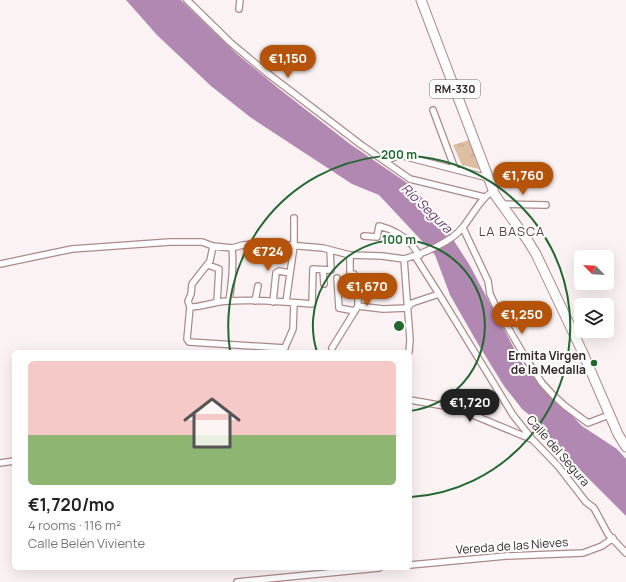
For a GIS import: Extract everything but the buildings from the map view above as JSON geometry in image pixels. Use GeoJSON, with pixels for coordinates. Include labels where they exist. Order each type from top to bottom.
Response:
{"type":"FeatureCollection","features":[{"type":"Feature","properties":{"kind":"main road","name":"RM-330"},"geometry":{"type":"LineString","coordinates":[[421,0],[493,191],[500,204],[525,236],[536,254],[582,351],[618,434],[626,447]]}},
{"type":"Feature","properties":{"kind":"street"},"geometry":{"type":"LineString","coordinates":[[188,0],[231,43],[267,73],[318,113],[410,179],[484,197]]}},
{"type":"Feature","properties":{"kind":"street"},"geometry":{"type":"LineString","coordinates":[[239,9],[240,0]]}},
{"type":"Feature","properties":{"kind":"street"},"geometry":{"type":"LineString","coordinates":[[433,110],[455,169]]}},
{"type":"Feature","properties":{"kind":"street"},"geometry":{"type":"LineString","coordinates":[[386,161],[399,155],[488,178]]}},
{"type":"Feature","properties":{"kind":"street"},"geometry":{"type":"LineString","coordinates":[[0,264],[72,249],[170,242],[202,242],[213,246],[232,248],[243,245],[264,243],[323,248],[350,255],[382,256],[404,259],[428,252],[455,235],[463,228],[484,197],[493,191]]}},
{"type":"Feature","properties":{"kind":"street"},"geometry":{"type":"LineString","coordinates":[[500,204],[546,205]]}},
{"type":"Feature","properties":{"kind":"street"},"geometry":{"type":"LineString","coordinates":[[286,302],[294,246],[294,218]]}},
{"type":"Feature","properties":{"kind":"street","name":"Calle del Segura"},"geometry":{"type":"LineString","coordinates":[[364,236],[378,236],[378,226],[390,228],[401,236],[417,256],[513,415],[532,439],[558,466],[586,502],[594,508],[608,534],[626,553]]}},
{"type":"Feature","properties":{"kind":"street"},"geometry":{"type":"LineString","coordinates":[[463,228],[488,281],[490,294],[497,309],[542,384],[565,406],[588,424],[610,415]]}},
{"type":"Feature","properties":{"kind":"street"},"geometry":{"type":"LineString","coordinates":[[213,246],[208,265],[192,284],[191,294],[188,301],[190,307],[189,342],[284,350],[292,329],[294,303]]}},
{"type":"Feature","properties":{"kind":"street"},"geometry":{"type":"LineString","coordinates":[[229,300],[233,276],[232,248]]}},
{"type":"Feature","properties":{"kind":"street"},"geometry":{"type":"LineString","coordinates":[[190,307],[201,307],[229,300],[312,304],[313,269],[331,270],[330,250]]}},
{"type":"Feature","properties":{"kind":"street"},"geometry":{"type":"LineString","coordinates":[[332,348],[357,309],[358,285],[354,274],[350,274],[350,255]]}},
{"type":"Feature","properties":{"kind":"street"},"geometry":{"type":"LineString","coordinates":[[404,259],[410,340],[409,350]]}},
{"type":"Feature","properties":{"kind":"street"},"geometry":{"type":"LineString","coordinates":[[208,265],[219,269],[217,302]]}},
{"type":"Feature","properties":{"kind":"street"},"geometry":{"type":"LineString","coordinates":[[323,270],[324,284]]}},
{"type":"Feature","properties":{"kind":"street"},"geometry":{"type":"LineString","coordinates":[[273,302],[276,274],[279,271],[290,273]]}},
{"type":"Feature","properties":{"kind":"street"},"geometry":{"type":"LineString","coordinates":[[337,278],[339,308],[407,308],[412,303],[439,294]]}},
{"type":"Feature","properties":{"kind":"street"},"geometry":{"type":"LineString","coordinates":[[255,301],[258,286]]}},
{"type":"Feature","properties":{"kind":"street"},"geometry":{"type":"LineString","coordinates":[[412,400],[456,408],[532,439]]}},
{"type":"Feature","properties":{"kind":"street"},"geometry":{"type":"LineString","coordinates":[[0,463],[12,461]]}},
{"type":"Feature","properties":{"kind":"street","name":"Vereda de las Nieves"},"geometry":{"type":"LineString","coordinates":[[412,565],[506,556],[583,553],[602,546],[613,538]]}},
{"type":"Feature","properties":{"kind":"street"},"geometry":{"type":"LineString","coordinates":[[237,582],[359,570]]}},
{"type":"Feature","properties":{"kind":"green space"},"geometry":{"type":"Polygon","coordinates":[[[469,140],[479,169],[462,165],[453,145],[469,140]]]}},
{"type":"Feature","properties":{"kind":"water","name":"Río Segura"},"geometry":{"type":"Polygon","coordinates":[[[126,0],[181,0],[237,54],[278,88],[350,144],[410,185],[438,215],[469,264],[523,365],[582,426],[617,449],[626,459],[626,516],[563,453],[533,418],[522,409],[504,386],[450,295],[435,255],[379,195],[352,184],[250,117],[211,86],[157,35],[126,0]]]}},
{"type":"Feature","properties":{"kind":"place","name":"Ermita Virgen de la Medalla"},"geometry":{"type":"Point","coordinates":[594,363]}},
{"type":"Feature","properties":{"kind":"district","name":"LA BASCA"},"geometry":{"type":"Point","coordinates":[512,231]}}]}
